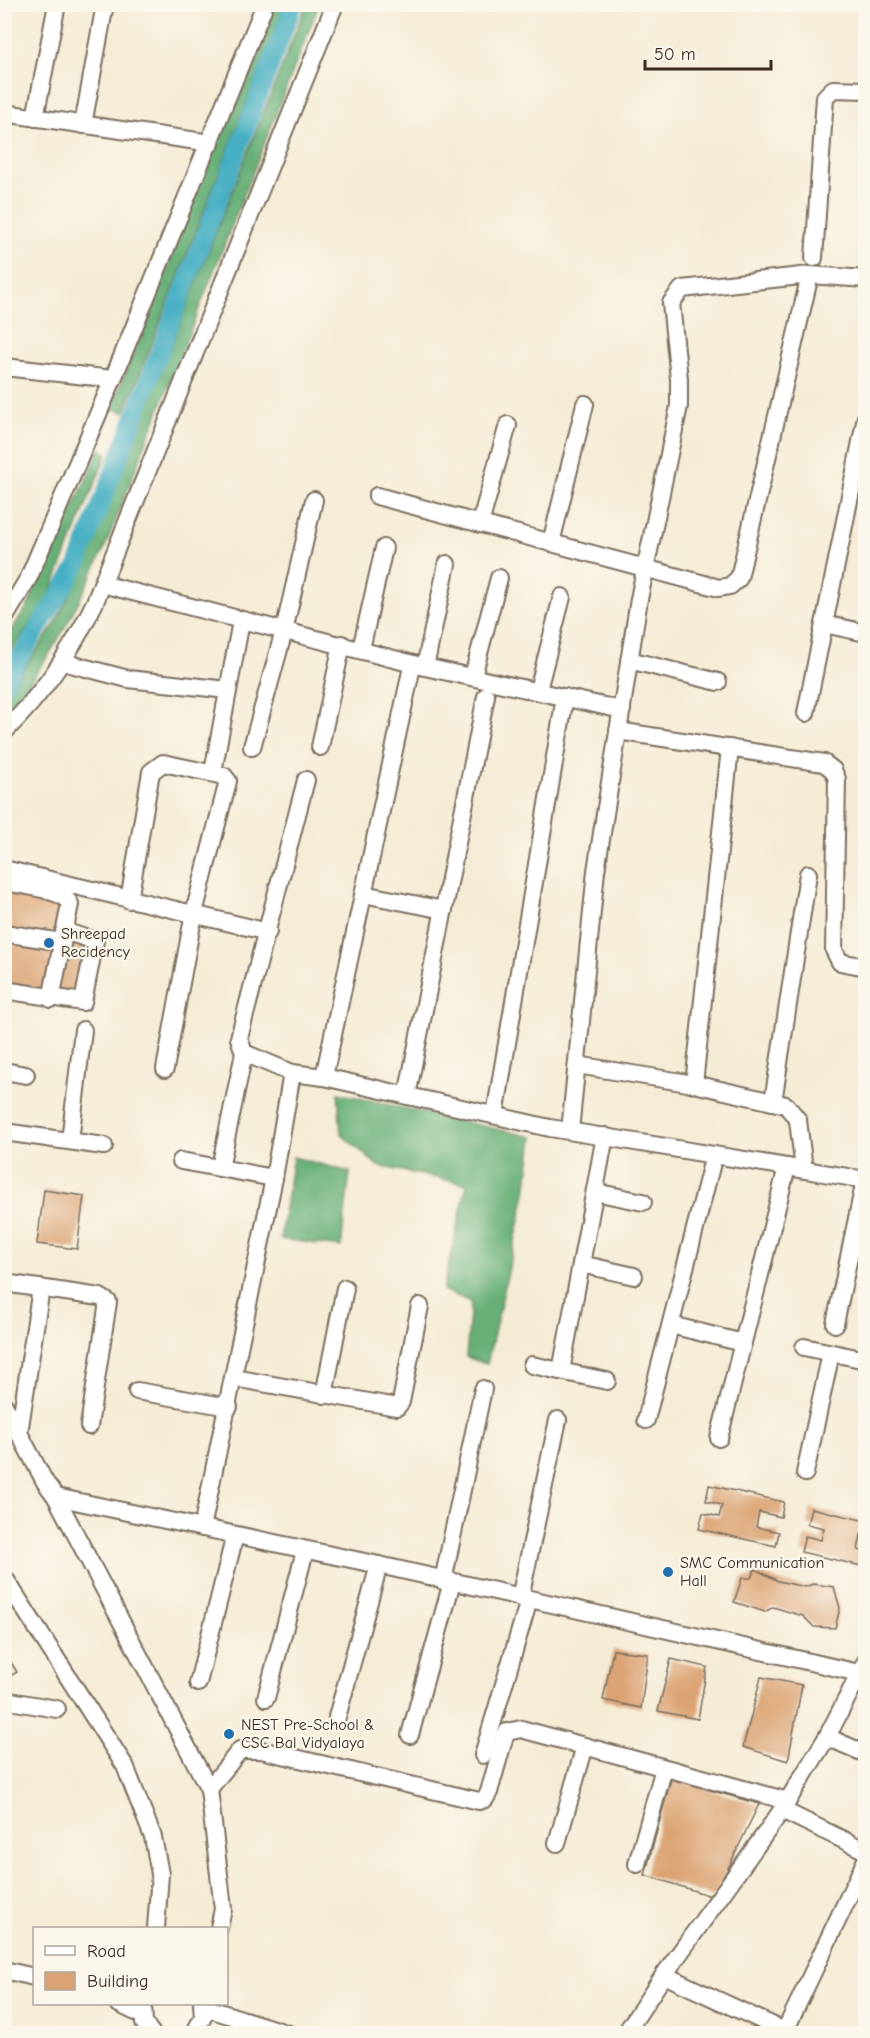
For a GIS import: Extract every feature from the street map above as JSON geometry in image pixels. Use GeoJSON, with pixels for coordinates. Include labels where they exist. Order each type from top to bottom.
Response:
{"type":"FeatureCollection","features":[{"type":"Feature","properties":{"kind":"street"},"geometry":{"type":"LineString","coordinates":[[35,118],[57,4]]}},
{"type":"Feature","properties":{"kind":"street"},"geometry":{"type":"LineString","coordinates":[[83,125],[105,4]]}},
{"type":"Feature","properties":{"kind":"street"},"geometry":{"type":"LineString","coordinates":[[4,619],[28,577],[113,379],[211,143],[265,4]]}},
{"type":"Feature","properties":{"kind":"street"},"geometry":{"type":"LineString","coordinates":[[4,732],[24,712],[63,662],[78,638],[102,584],[335,4]]}},
{"type":"Feature","properties":{"kind":"street"},"geometry":{"type":"LineString","coordinates":[[377,496],[718,588],[730,586],[739,578],[812,267],[825,97],[833,88],[866,90]]}},
{"type":"Feature","properties":{"kind":"street"},"geometry":{"type":"LineString","coordinates":[[4,113],[211,143]]}},
{"type":"Feature","properties":{"kind":"street"},"geometry":{"type":"LineString","coordinates":[[570,1131],[596,871],[645,568],[679,406],[679,379],[671,303],[675,294],[682,289],[812,267],[866,279]]}},
{"type":"Feature","properties":{"kind":"street"},"geometry":{"type":"LineString","coordinates":[[4,367],[113,379]]}},
{"type":"Feature","properties":{"kind":"street"},"geometry":{"type":"LineString","coordinates":[[551,543],[585,404]]}},
{"type":"Feature","properties":{"kind":"street"},"geometry":{"type":"LineString","coordinates":[[806,713],[866,417]]}},
{"type":"Feature","properties":{"kind":"street"},"geometry":{"type":"LineString","coordinates":[[480,524],[508,425]]}},
{"type":"Feature","properties":{"kind":"street"},"geometry":{"type":"LineString","coordinates":[[252,747],[284,631],[314,500]]}},
{"type":"Feature","properties":{"kind":"street"},"geometry":{"type":"LineString","coordinates":[[361,649],[384,548]]}},
{"type":"Feature","properties":{"kind":"street"},"geometry":{"type":"LineString","coordinates":[[324,1077],[363,894],[418,669],[447,564]]}},
{"type":"Feature","properties":{"kind":"street"},"geometry":{"type":"LineString","coordinates":[[472,676],[500,578]]}},
{"type":"Feature","properties":{"kind":"street"},"geometry":{"type":"LineString","coordinates":[[102,584],[241,621],[361,649],[418,669],[472,676],[622,710]]}},
{"type":"Feature","properties":{"kind":"street"},"geometry":{"type":"LineString","coordinates":[[538,690],[562,597]]}},
{"type":"Feature","properties":{"kind":"street"},"geometry":{"type":"LineString","coordinates":[[213,772],[241,621]]}},
{"type":"Feature","properties":{"kind":"street"},"geometry":{"type":"LineString","coordinates":[[824,624],[866,633]]}},
{"type":"Feature","properties":{"kind":"street"},"geometry":{"type":"LineString","coordinates":[[320,747],[342,644]]}},
{"type":"Feature","properties":{"kind":"street"},"geometry":{"type":"LineString","coordinates":[[629,660],[718,682]]}},
{"type":"Feature","properties":{"kind":"street"},"geometry":{"type":"LineString","coordinates":[[63,662],[128,679],[228,690]]}},
{"type":"Feature","properties":{"kind":"street"},"geometry":{"type":"LineString","coordinates":[[407,1096],[486,696]]}},
{"type":"Feature","properties":{"kind":"street"},"geometry":{"type":"LineString","coordinates":[[495,1116],[566,697]]}},
{"type":"Feature","properties":{"kind":"street"},"geometry":{"type":"LineString","coordinates":[[618,731],[824,763],[833,770],[837,779],[834,950],[840,962],[866,967]]}},
{"type":"Feature","properties":{"kind":"street"},"geometry":{"type":"LineString","coordinates":[[694,1084],[730,748]]}},
{"type":"Feature","properties":{"kind":"street"},"geometry":{"type":"LineString","coordinates":[[129,900],[151,772],[156,765],[163,763],[224,776],[228,781],[194,913],[165,1069]]}},
{"type":"Feature","properties":{"kind":"street"},"geometry":{"type":"LineString","coordinates":[[219,1168],[244,1053],[239,1038],[306,780]]}},
{"type":"Feature","properties":{"kind":"street"},"geometry":{"type":"LineString","coordinates":[[773,1102],[808,874]]}},
{"type":"Feature","properties":{"kind":"street"},"geometry":{"type":"LineString","coordinates":[[5,882],[129,900],[194,913],[268,932]]}},
{"type":"Feature","properties":{"kind":"street"},"geometry":{"type":"LineString","coordinates":[[5,882],[64,896],[70,904],[51,999]]}},
{"type":"Feature","properties":{"kind":"street"},"geometry":{"type":"LineString","coordinates":[[363,894],[444,910]]}},
{"type":"Feature","properties":{"kind":"street"},"geometry":{"type":"LineString","coordinates":[[4,933],[91,938],[95,941],[96,947],[83,1002],[51,999],[4,990]]}},
{"type":"Feature","properties":{"kind":"street"},"geometry":{"type":"LineString","coordinates":[[70,1141],[82,1030]]}},
{"type":"Feature","properties":{"kind":"street"},"geometry":{"type":"LineString","coordinates":[[244,1053],[292,1073],[324,1077],[495,1116],[570,1131],[865,1180],[835,1324]]}},
{"type":"Feature","properties":{"kind":"street"},"geometry":{"type":"LineString","coordinates":[[577,1065],[694,1084],[786,1105],[798,1120],[804,1170]]}},
{"type":"Feature","properties":{"kind":"street"},"geometry":{"type":"LineString","coordinates":[[4,1071],[26,1075]]}},
{"type":"Feature","properties":{"kind":"street"},"geometry":{"type":"LineString","coordinates":[[202,1528],[274,1178],[292,1073]]}},
{"type":"Feature","properties":{"kind":"street"},"geometry":{"type":"LineString","coordinates":[[4,1132],[105,1146]]}},
{"type":"Feature","properties":{"kind":"street"},"geometry":{"type":"LineString","coordinates":[[561,1371],[605,1136]]}},
{"type":"Feature","properties":{"kind":"street"},"geometry":{"type":"LineString","coordinates":[[646,1420],[714,1155]]}},
{"type":"Feature","properties":{"kind":"street"},"geometry":{"type":"LineString","coordinates":[[181,1161],[274,1178]]}},
{"type":"Feature","properties":{"kind":"street"},"geometry":{"type":"LineString","coordinates":[[719,1438],[787,1167]]}},
{"type":"Feature","properties":{"kind":"street"},"geometry":{"type":"LineString","coordinates":[[595,1192],[643,1202]]}},
{"type":"Feature","properties":{"kind":"street"},"geometry":{"type":"LineString","coordinates":[[581,1264],[634,1276]]}},
{"type":"Feature","properties":{"kind":"street"},"geometry":{"type":"LineString","coordinates":[[4,1283],[100,1297],[108,1302],[89,1426]]}},
{"type":"Feature","properties":{"kind":"street"},"geometry":{"type":"LineString","coordinates":[[19,1433],[41,1288]]}},
{"type":"Feature","properties":{"kind":"street"},"geometry":{"type":"LineString","coordinates":[[324,1395],[345,1288]]}},
{"type":"Feature","properties":{"kind":"street"},"geometry":{"type":"LineString","coordinates":[[234,1378],[397,1407],[401,1402],[420,1306]]}},
{"type":"Feature","properties":{"kind":"street"},"geometry":{"type":"LineString","coordinates":[[671,1324],[743,1343]]}},
{"type":"Feature","properties":{"kind":"street"},"geometry":{"type":"LineString","coordinates":[[804,1347],[866,1360]]}},
{"type":"Feature","properties":{"kind":"street"},"geometry":{"type":"LineString","coordinates":[[805,1473],[831,1353]]}},
{"type":"Feature","properties":{"kind":"street"},"geometry":{"type":"LineString","coordinates":[[532,1365],[607,1381]]}},
{"type":"Feature","properties":{"kind":"street"},"geometry":{"type":"LineString","coordinates":[[410,1735],[447,1581],[483,1389]]}},
{"type":"Feature","properties":{"kind":"street"},"geometry":{"type":"LineString","coordinates":[[137,1391],[228,1407]]}},
{"type":"Feature","properties":{"kind":"street"},"geometry":{"type":"LineString","coordinates":[[4,1405],[45,1482],[56,1497],[209,1789],[224,1909],[220,1927]]}},
{"type":"Feature","properties":{"kind":"street"},"geometry":{"type":"LineString","coordinates":[[483,1755],[524,1599],[558,1420]]}},
{"type":"Feature","properties":{"kind":"street"},"geometry":{"type":"LineString","coordinates":[[56,1497],[524,1599],[862,1667],[827,1737],[785,1806],[664,1975],[625,2034]]}},
{"type":"Feature","properties":{"kind":"street"},"geometry":{"type":"LineString","coordinates":[[198,1683],[235,1535]]}},
{"type":"Feature","properties":{"kind":"street"},"geometry":{"type":"LineString","coordinates":[[266,1698],[305,1551]]}},
{"type":"Feature","properties":{"kind":"street"},"geometry":{"type":"LineString","coordinates":[[338,1718],[379,1566]]}},
{"type":"Feature","properties":{"kind":"street"},"geometry":{"type":"LineString","coordinates":[[4,1577],[125,1767],[153,1837],[160,1874],[156,1927]]}},
{"type":"Feature","properties":{"kind":"street"},"geometry":{"type":"LineString","coordinates":[[4,1700],[57,1709]]}},
{"type":"Feature","properties":{"kind":"street"},"geometry":{"type":"LineString","coordinates":[[209,1789],[240,1750],[261,1749],[479,1801],[485,1799],[489,1792],[507,1732],[521,1729],[664,1768],[785,1806],[866,1851]]}},
{"type":"Feature","properties":{"kind":"street"},"geometry":{"type":"LineString","coordinates":[[827,1737],[866,1754]]}},
{"type":"Feature","properties":{"kind":"street"},"geometry":{"type":"LineString","coordinates":[[556,1843],[585,1746]]}},
{"type":"Feature","properties":{"kind":"street"},"geometry":{"type":"LineString","coordinates":[[637,1864],[664,1768]]}},
{"type":"Feature","properties":{"kind":"street"},"geometry":{"type":"LineString","coordinates":[[664,1975],[788,2032],[866,1860]]}},
{"type":"Feature","properties":{"kind":"street"},"geometry":{"type":"LineString","coordinates":[[4,1970],[33,1977]]}},
{"type":"Feature","properties":{"kind":"street"},"geometry":{"type":"LineString","coordinates":[[120,2005],[144,2021]]}},
{"type":"Feature","properties":{"kind":"street"},"geometry":{"type":"LineString","coordinates":[[194,2034],[203,2017],[203,2005],[289,2034]]}},
{"type":"Feature","properties":{"kind":"green space"},"geometry":{"type":"Polygon","coordinates":[[[273,5],[285,5],[125,412],[111,408],[273,5]]]}},
{"type":"Feature","properties":{"kind":"green space"},"geometry":{"type":"Polygon","coordinates":[[[306,5],[319,5],[105,547],[62,633],[36,674],[5,711],[5,696],[54,625],[83,568],[306,5]]]}},
{"type":"Feature","properties":{"kind":"green space"},"geometry":{"type":"Polygon","coordinates":[[[100,449],[107,454],[47,601],[5,660],[5,639],[26,609],[100,449]]]}},
{"type":"Feature","properties":{"kind":"green space"},"geometry":{"type":"Polygon","coordinates":[[[338,1093],[533,1137],[526,1193],[487,1364],[466,1357],[471,1302],[443,1290],[467,1184],[378,1166],[341,1134],[338,1093]]]}},
{"type":"Feature","properties":{"kind":"green space"},"geometry":{"type":"Polygon","coordinates":[[[293,1157],[350,1172],[341,1247],[280,1239],[293,1157]]]}},
{"type":"Feature","properties":{"kind":"building","name":"Shreepad Recidency"},"geometry":{"type":"Polygon","coordinates":[[[4,881],[64,895],[64,931],[91,938],[78,1003],[4,989],[4,881]]]}},
{"type":"Feature","properties":{"kind":"building"},"geometry":{"type":"Polygon","coordinates":[[[44,1190],[84,1196],[77,1249],[37,1244],[44,1190]]]}},
{"type":"Feature","properties":{"kind":"building"},"geometry":{"type":"Polygon","coordinates":[[[709,1485],[784,1502],[781,1517],[759,1512],[756,1527],[779,1532],[776,1546],[699,1529],[703,1513],[719,1517],[722,1505],[706,1501],[709,1485]]]}},
{"type":"Feature","properties":{"kind":"building"},"geometry":{"type":"Polygon","coordinates":[[[811,1508],[866,1521],[866,1536],[861,1535],[858,1550],[866,1552],[866,1567],[801,1552],[805,1536],[821,1540],[824,1528],[807,1524],[811,1508]]]}},
{"type":"Feature","properties":{"kind":"building"},"geometry":{"type":"Polygon","coordinates":[[[755,1569],[778,1581],[805,1587],[813,1584],[834,1587],[840,1608],[835,1628],[814,1627],[803,1616],[773,1607],[765,1612],[734,1602],[742,1578],[751,1578],[755,1569]]]}},
{"type":"Feature","properties":{"kind":"building"},"geometry":{"type":"Polygon","coordinates":[[[613,1650],[648,1654],[641,1708],[603,1700],[613,1650]]]}},
{"type":"Feature","properties":{"kind":"building"},"geometry":{"type":"Polygon","coordinates":[[[4,1651],[17,1672],[4,1680],[4,1651]]]}},
{"type":"Feature","properties":{"kind":"building"},"geometry":{"type":"Polygon","coordinates":[[[671,1659],[707,1667],[698,1719],[658,1711],[671,1659]]]}},
{"type":"Feature","properties":{"kind":"building"},"geometry":{"type":"Polygon","coordinates":[[[761,1677],[802,1685],[788,1761],[743,1747],[761,1677]]]}},
{"type":"Feature","properties":{"kind":"building"},"geometry":{"type":"Polygon","coordinates":[[[671,1779],[759,1804],[714,1897],[645,1875],[671,1779]]]}},
{"type":"Feature","properties":{"kind":"waterway"},"geometry":{"type":"LineString","coordinates":[[4,683],[77,566],[294,4]]}},
{"type":"Feature","properties":{"kind":"place","name":"Shreepad Recidency"},"geometry":{"type":"Point","coordinates":[49,943]}},
{"type":"Feature","properties":{"kind":"place","name":"SMC Communication Hall"},"geometry":{"type":"Point","coordinates":[668,1572]}},
{"type":"Feature","properties":{"kind":"place","name":"NEST Pre-School & CSC Bal Vidyalaya"},"geometry":{"type":"Point","coordinates":[229,1734]}}]}
